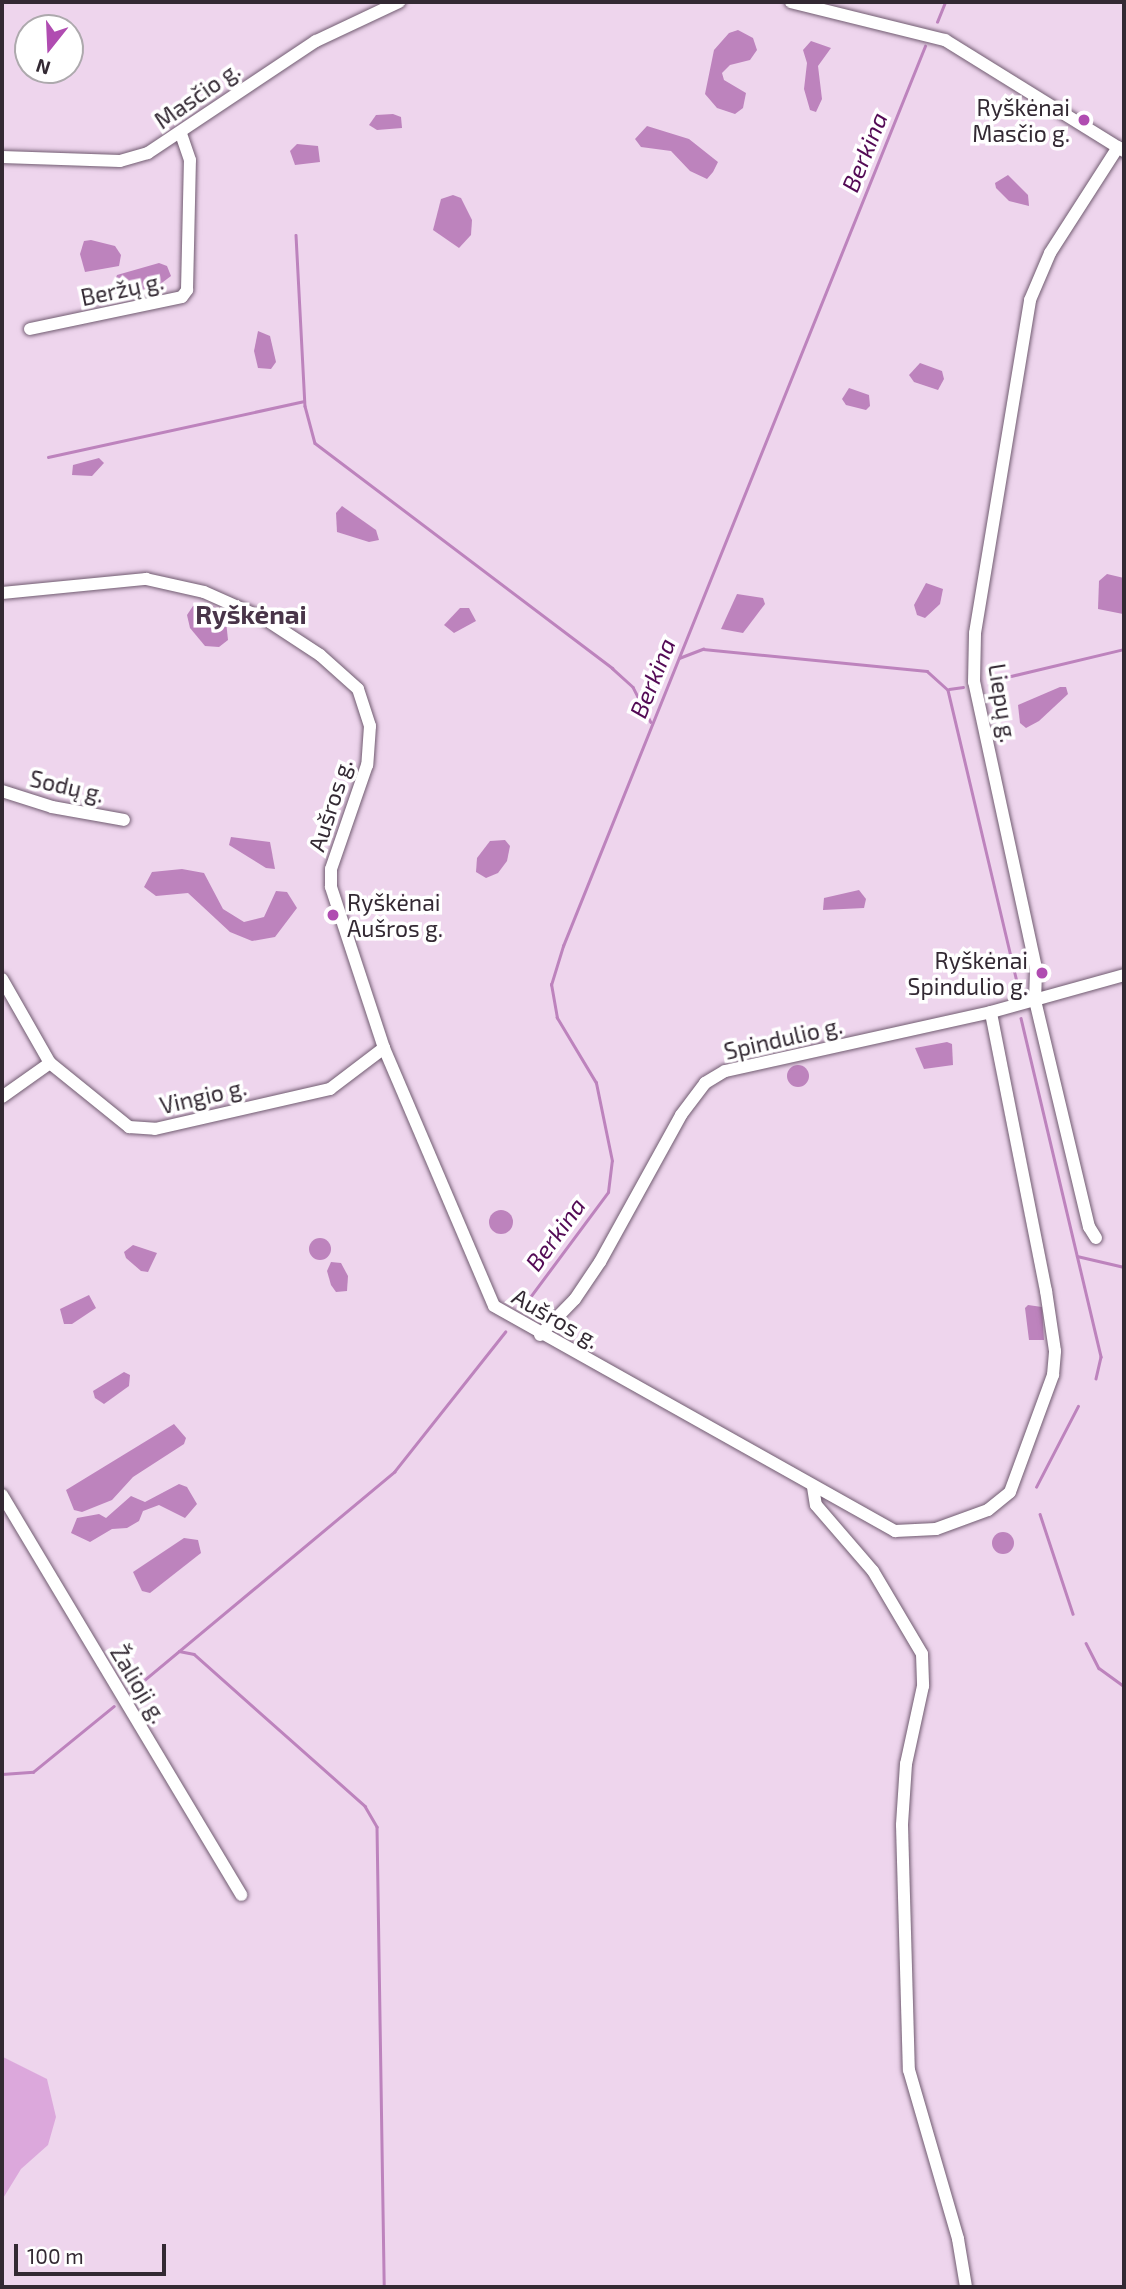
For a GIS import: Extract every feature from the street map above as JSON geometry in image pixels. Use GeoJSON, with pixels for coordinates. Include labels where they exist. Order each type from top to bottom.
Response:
{"type":"FeatureCollection","features":[{"type":"Feature","properties":{"kind":"street","name":"Masčio g."},"geometry":{"type":"LineString","coordinates":[[2,157],[120,161],[148,153],[181,134],[316,41],[399,2]]}},
{"type":"Feature","properties":{"kind":"street"},"geometry":{"type":"LineString","coordinates":[[791,2],[809,3],[945,40],[1121,149]]}},
{"type":"Feature","properties":{"kind":"street","name":"Beržų g."},"geometry":{"type":"LineString","coordinates":[[30,329],[182,297],[187,290],[190,160],[181,134]]}},
{"type":"Feature","properties":{"kind":"street","name":"Liepų g."},"geometry":{"type":"LineString","coordinates":[[1096,1238],[1089,1227],[1035,1001],[1036,968],[974,682],[975,633],[1030,300],[1050,253],[1121,149]]}},
{"type":"Feature","properties":{"kind":"street","name":"Aušros g."},"geometry":{"type":"LineString","coordinates":[[2,593],[146,579],[204,592],[265,619],[320,655],[358,689],[370,726],[367,765],[331,869],[331,887],[384,1048],[494,1306],[540,1335],[895,1531],[936,1528],[988,1510],[1010,1492],[1043,1405],[1055,1351],[992,1012]]}},
{"type":"Feature","properties":{"kind":"street","name":"Sodų g."},"geometry":{"type":"LineString","coordinates":[[2,791],[52,807],[124,820]]}},
{"type":"Feature","properties":{"kind":"street","name":"Spindulio g."},"geometry":{"type":"LineString","coordinates":[[540,1335],[575,1299],[600,1262],[681,1115],[705,1083],[724,1071],[992,1012],[1124,975]]}},
{"type":"Feature","properties":{"kind":"street","name":"Vingio g."},"geometry":{"type":"LineString","coordinates":[[2,979],[50,1063],[129,1127],[155,1129],[330,1089],[384,1048]]}},
{"type":"Feature","properties":{"kind":"street"},"geometry":{"type":"LineString","coordinates":[[2,1097],[50,1063]]}},
{"type":"Feature","properties":{"kind":"street"},"geometry":{"type":"LineString","coordinates":[[813,1487],[817,1505],[873,1571],[922,1654],[923,1686],[906,1763],[902,1825],[909,2070],[958,2239],[966,2287]]}},
{"type":"Feature","properties":{"kind":"street","name":"Žalioji g."},"geometry":{"type":"LineString","coordinates":[[2,1495],[241,1895]]}},
{"type":"Feature","properties":{"kind":"shaded area"},"geometry":{"type":"Polygon","coordinates":[[[738,30],[753,38],[757,50],[750,60],[730,65],[722,73],[724,80],[746,93],[743,108],[735,114],[717,108],[705,94],[714,50],[729,33],[738,30]]]}},
{"type":"Feature","properties":{"kind":"shaded area"},"geometry":{"type":"Polygon","coordinates":[[[811,41],[831,48],[818,66],[822,99],[816,112],[810,110],[804,89],[807,63],[803,50],[811,41]]]}},
{"type":"Feature","properties":{"kind":"shaded area"},"geometry":{"type":"Polygon","coordinates":[[[393,114],[401,117],[402,128],[377,130],[369,125],[376,115],[393,114]]]}},
{"type":"Feature","properties":{"kind":"shaded area"},"geometry":{"type":"Polygon","coordinates":[[[647,126],[689,139],[718,162],[713,172],[707,179],[690,171],[671,151],[641,147],[635,139],[647,126]]]}},
{"type":"Feature","properties":{"kind":"shaded area"},"geometry":{"type":"Polygon","coordinates":[[[297,144],[318,146],[320,162],[295,165],[290,151],[297,144]]]}},
{"type":"Feature","properties":{"kind":"shaded area"},"geometry":{"type":"Polygon","coordinates":[[[1008,175],[1028,195],[1029,206],[1009,201],[996,188],[995,183],[1008,175]]]}},
{"type":"Feature","properties":{"kind":"shaded area"},"geometry":{"type":"Polygon","coordinates":[[[453,195],[461,198],[472,220],[471,235],[459,248],[433,230],[441,199],[453,195]]]}},
{"type":"Feature","properties":{"kind":"shaded area"},"geometry":{"type":"Polygon","coordinates":[[[91,240],[115,246],[121,255],[119,266],[85,272],[80,254],[84,241],[91,240]]]}},
{"type":"Feature","properties":{"kind":"shaded area"},"geometry":{"type":"Polygon","coordinates":[[[159,263],[167,266],[171,276],[151,291],[125,298],[113,285],[117,275],[159,263]]]}},
{"type":"Feature","properties":{"kind":"shaded area"},"geometry":{"type":"Polygon","coordinates":[[[258,331],[270,336],[276,362],[271,369],[258,368],[254,351],[258,331]]]}},
{"type":"Feature","properties":{"kind":"shaded area"},"geometry":{"type":"Polygon","coordinates":[[[920,363],[942,371],[944,379],[938,390],[914,382],[909,375],[920,363]]]}},
{"type":"Feature","properties":{"kind":"shaded area"},"geometry":{"type":"Polygon","coordinates":[[[849,388],[869,395],[870,406],[866,410],[846,405],[842,399],[849,388]]]}},
{"type":"Feature","properties":{"kind":"shaded area"},"geometry":{"type":"Polygon","coordinates":[[[99,458],[104,463],[92,476],[72,475],[73,465],[99,458]]]}},
{"type":"Feature","properties":{"kind":"shaded area"},"geometry":{"type":"Polygon","coordinates":[[[342,506],[376,530],[379,540],[369,542],[337,532],[336,513],[342,506]]]}},
{"type":"Feature","properties":{"kind":"shaded area"},"geometry":{"type":"Polygon","coordinates":[[[1107,574],[1124,578],[1123,614],[1098,609],[1099,581],[1107,574]]]}},
{"type":"Feature","properties":{"kind":"shaded area"},"geometry":{"type":"Polygon","coordinates":[[[926,583],[943,589],[940,604],[925,618],[917,615],[914,605],[926,583]]]}},
{"type":"Feature","properties":{"kind":"shaded area"},"geometry":{"type":"Polygon","coordinates":[[[737,594],[763,598],[765,604],[743,633],[721,629],[737,594]]]}},
{"type":"Feature","properties":{"kind":"shaded area"},"geometry":{"type":"Polygon","coordinates":[[[203,604],[216,607],[226,621],[228,640],[219,647],[205,646],[190,628],[187,615],[193,606],[203,604]]]}},
{"type":"Feature","properties":{"kind":"shaded area"},"geometry":{"type":"Polygon","coordinates":[[[460,608],[469,608],[476,621],[454,633],[444,625],[460,608]]]}},
{"type":"Feature","properties":{"kind":"shaded area"},"geometry":{"type":"Polygon","coordinates":[[[1060,687],[1066,687],[1068,694],[1039,721],[1026,728],[1020,723],[1018,705],[1060,687]]]}},
{"type":"Feature","properties":{"kind":"shaded area"},"geometry":{"type":"Polygon","coordinates":[[[231,837],[270,842],[275,869],[266,868],[229,845],[231,837]]]}},
{"type":"Feature","properties":{"kind":"shaded area"},"geometry":{"type":"Polygon","coordinates":[[[505,840],[510,846],[507,861],[498,873],[486,878],[476,872],[477,858],[490,841],[505,840]]]}},
{"type":"Feature","properties":{"kind":"shaded area"},"geometry":{"type":"Polygon","coordinates":[[[182,869],[204,873],[223,909],[244,922],[264,917],[276,891],[287,892],[297,908],[275,937],[252,941],[230,932],[188,893],[156,896],[144,887],[152,872],[182,869]]]}},
{"type":"Feature","properties":{"kind":"shaded area"},"geometry":{"type":"Polygon","coordinates":[[[859,890],[866,899],[864,908],[823,910],[824,898],[859,890]]]}},
{"type":"Feature","properties":{"kind":"shaded area"},"geometry":{"type":"Polygon","coordinates":[[[947,1042],[952,1044],[953,1065],[924,1069],[915,1048],[947,1042]]]}},
{"type":"Feature","properties":{"kind":"shaded area"},"geometry":{"type":"Polygon","coordinates":[[[798,1065],[808,1072],[809,1076],[802,1086],[798,1087],[788,1080],[787,1076],[794,1066],[798,1065]]]}},
{"type":"Feature","properties":{"kind":"shaded area"},"geometry":{"type":"Polygon","coordinates":[[[501,1210],[509,1214],[513,1222],[509,1230],[501,1234],[493,1230],[489,1222],[493,1214],[501,1210]]]}},
{"type":"Feature","properties":{"kind":"shaded area"},"geometry":{"type":"Polygon","coordinates":[[[316,1238],[324,1238],[331,1245],[331,1253],[324,1260],[316,1260],[309,1253],[309,1245],[316,1238]]]}},
{"type":"Feature","properties":{"kind":"shaded area"},"geometry":{"type":"Polygon","coordinates":[[[133,1245],[157,1253],[148,1272],[141,1271],[126,1258],[124,1252],[133,1245]]]}},
{"type":"Feature","properties":{"kind":"shaded area"},"geometry":{"type":"Polygon","coordinates":[[[331,1262],[341,1263],[348,1276],[347,1291],[336,1292],[331,1285],[327,1271],[331,1262]]]}},
{"type":"Feature","properties":{"kind":"shaded area"},"geometry":{"type":"Polygon","coordinates":[[[89,1295],[96,1308],[72,1324],[64,1324],[60,1309],[89,1295]]]}},
{"type":"Feature","properties":{"kind":"shaded area"},"geometry":{"type":"Polygon","coordinates":[[[1028,1305],[1042,1307],[1044,1340],[1029,1340],[1025,1308],[1028,1305]]]}},
{"type":"Feature","properties":{"kind":"shaded area"},"geometry":{"type":"Polygon","coordinates":[[[124,1372],[130,1375],[129,1386],[104,1404],[95,1398],[93,1391],[124,1372]]]}},
{"type":"Feature","properties":{"kind":"shaded area"},"geometry":{"type":"Polygon","coordinates":[[[174,1424],[186,1438],[184,1444],[133,1477],[112,1500],[82,1512],[74,1510],[66,1490],[174,1424]]]}},
{"type":"Feature","properties":{"kind":"shaded area"},"geometry":{"type":"Polygon","coordinates":[[[179,1484],[187,1487],[197,1504],[185,1518],[159,1505],[143,1511],[139,1521],[127,1528],[112,1529],[90,1542],[71,1533],[77,1518],[99,1514],[106,1518],[131,1496],[145,1502],[179,1484]]]}},
{"type":"Feature","properties":{"kind":"shaded area"},"geometry":{"type":"Polygon","coordinates":[[[1003,1532],[1011,1535],[1014,1543],[1011,1551],[1003,1554],[995,1551],[992,1543],[995,1535],[1003,1532]]]}},
{"type":"Feature","properties":{"kind":"shaded area"},"geometry":{"type":"Polygon","coordinates":[[[184,1538],[198,1540],[201,1553],[150,1593],[142,1591],[133,1572],[184,1538]]]}},
{"type":"Feature","properties":{"kind":"shaded area"},"geometry":{"type":"Polygon","coordinates":[[[3,2057],[47,2079],[56,2117],[48,2145],[21,2169],[2,2200],[3,2057]]]}},
{"type":"Feature","properties":{"kind":"waterway","name":"Berkina"},"geometry":{"type":"LineString","coordinates":[[937,22],[945,2]]}},
{"type":"Feature","properties":{"kind":"waterway","name":"Berkina"},"geometry":{"type":"LineString","coordinates":[[522,1308],[608,1192],[612,1161],[596,1083],[557,1018],[551,985],[563,946],[925,46]]}},
{"type":"Feature","properties":{"kind":"waterway"},"geometry":{"type":"LineString","coordinates":[[296,235],[305,406],[315,443],[612,668],[633,687],[651,722]]}},
{"type":"Feature","properties":{"kind":"waterway"},"geometry":{"type":"LineString","coordinates":[[48,457],[304,401]]}},
{"type":"Feature","properties":{"kind":"waterway"},"geometry":{"type":"LineString","coordinates":[[679,658],[703,649],[927,671],[948,690],[1019,991]]}},
{"type":"Feature","properties":{"kind":"waterway"},"geometry":{"type":"LineString","coordinates":[[990,681],[1124,649]]}},
{"type":"Feature","properties":{"kind":"waterway"},"geometry":{"type":"LineString","coordinates":[[949,689],[963,687]]}},
{"type":"Feature","properties":{"kind":"waterway"},"geometry":{"type":"LineString","coordinates":[[1021,1018],[1101,1357],[1096,1378]]}},
{"type":"Feature","properties":{"kind":"waterway"},"geometry":{"type":"LineString","coordinates":[[1077,1256],[1124,1267]]}},
{"type":"Feature","properties":{"kind":"waterway","name":"Berkina"},"geometry":{"type":"LineString","coordinates":[[130,1692],[394,1472],[505,1332]]}},
{"type":"Feature","properties":{"kind":"waterway"},"geometry":{"type":"LineString","coordinates":[[1036,1487],[1078,1406]]}},
{"type":"Feature","properties":{"kind":"waterway"},"geometry":{"type":"LineString","coordinates":[[1040,1514],[1073,1614]]}},
{"type":"Feature","properties":{"kind":"waterway"},"geometry":{"type":"LineString","coordinates":[[1086,1643],[1099,1668],[1124,1686]]}},
{"type":"Feature","properties":{"kind":"waterway"},"geometry":{"type":"LineString","coordinates":[[179,1651],[194,1654],[365,1806],[377,1827],[384,2287]]}},
{"type":"Feature","properties":{"kind":"waterway","name":"Berkina"},"geometry":{"type":"LineString","coordinates":[[2,1774],[33,1772],[114,1706]]}},
{"type":"Feature","properties":{"kind":"place","name":"Ryškėnai Masčio g."},"geometry":{"type":"Point","coordinates":[1084,120]}},
{"type":"Feature","properties":{"kind":"place","name":"Ryškėnai Aušros g."},"geometry":{"type":"Point","coordinates":[333,915]}},
{"type":"Feature","properties":{"kind":"place","name":"Ryškėnai Spindulio g."},"geometry":{"type":"Point","coordinates":[1042,973]}},
{"type":"Feature","properties":{"kind":"district","name":"Ryškėnai"},"geometry":{"type":"Point","coordinates":[251,614]}}]}
